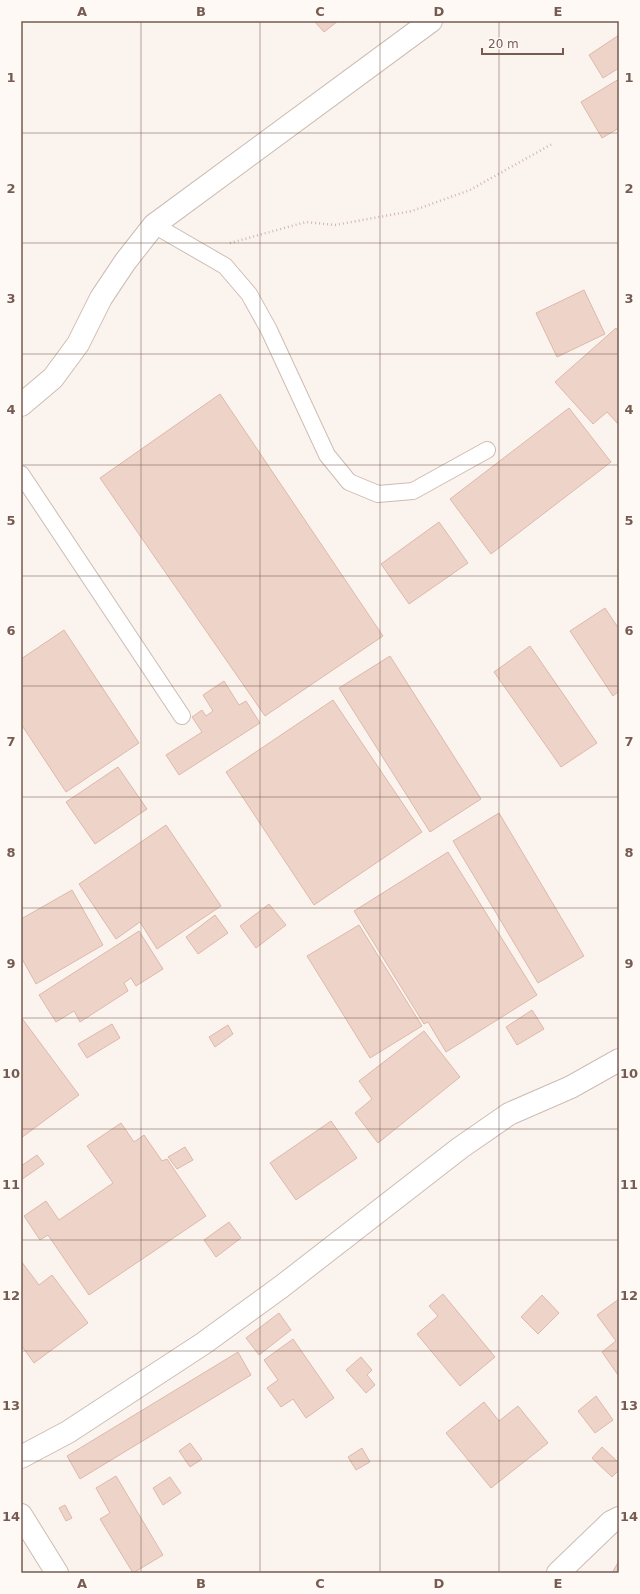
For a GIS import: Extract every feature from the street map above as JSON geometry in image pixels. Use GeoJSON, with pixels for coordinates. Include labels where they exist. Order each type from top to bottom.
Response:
{"type":"FeatureCollection","features":[{"type":"Feature","properties":{"kind":"street"},"geometry":{"type":"LineString","coordinates":[[21,405],[53,378],[78,344],[101,298],[125,262],[154,226],[431,21]]}},
{"type":"Feature","properties":{"kind":"street"},"geometry":{"type":"LineString","coordinates":[[21,1457],[68,1432],[204,1343],[281,1287],[460,1148],[509,1114],[571,1087],[619,1060]]}},
{"type":"Feature","properties":{"kind":"street"},"geometry":{"type":"LineString","coordinates":[[21,1516],[57,1573]]}},
{"type":"Feature","properties":{"kind":"street"},"geometry":{"type":"LineString","coordinates":[[558,1573],[611,1522],[619,1518]]}},
{"type":"Feature","properties":{"kind":"lane"},"geometry":{"type":"LineString","coordinates":[[154,226],[225,266],[248,294],[269,330],[327,455],[349,482],[378,494],[413,491],[487,450]]}},
{"type":"Feature","properties":{"kind":"lane"},"geometry":{"type":"LineString","coordinates":[[21,474],[182,716]]}},
{"type":"Feature","properties":{"kind":"path"},"geometry":{"type":"LineString","coordinates":[[201,252],[306,222],[335,225],[412,210],[470,190],[552,144]]}},
{"type":"Feature","properties":{"kind":"building"},"geometry":{"type":"Polygon","coordinates":[[[314,21],[338,21],[324,32],[314,21]]]}},
{"type":"Feature","properties":{"kind":"building"},"geometry":{"type":"Polygon","coordinates":[[[619,35],[619,68],[603,78],[589,55],[619,35]]]}},
{"type":"Feature","properties":{"kind":"building"},"geometry":{"type":"Polygon","coordinates":[[[619,79],[619,128],[602,138],[581,102],[619,79]]]}},
{"type":"Feature","properties":{"kind":"building"},"geometry":{"type":"Polygon","coordinates":[[[584,290],[605,334],[557,357],[536,313],[584,290]]]}},
{"type":"Feature","properties":{"kind":"building"},"geometry":{"type":"Polygon","coordinates":[[[616,328],[619,332],[619,425],[607,412],[593,424],[555,382],[616,328]]]}},
{"type":"Feature","properties":{"kind":"building"},"geometry":{"type":"Polygon","coordinates":[[[220,394],[383,636],[265,716],[100,478],[220,394]]]}},
{"type":"Feature","properties":{"kind":"building"},"geometry":{"type":"Polygon","coordinates":[[[569,408],[611,462],[491,554],[450,499],[569,408]]]}},
{"type":"Feature","properties":{"kind":"building"},"geometry":{"type":"Polygon","coordinates":[[[439,522],[468,563],[409,604],[381,564],[439,522]]]}},
{"type":"Feature","properties":{"kind":"building"},"geometry":{"type":"Polygon","coordinates":[[[605,608],[619,629],[619,691],[613,696],[570,631],[605,608]]]}},
{"type":"Feature","properties":{"kind":"building"},"geometry":{"type":"Polygon","coordinates":[[[64,630],[139,743],[66,792],[21,724],[21,659],[64,630]]]}},
{"type":"Feature","properties":{"kind":"building"},"geometry":{"type":"Polygon","coordinates":[[[530,646],[597,743],[561,767],[494,672],[530,646]]]}},
{"type":"Feature","properties":{"kind":"building"},"geometry":{"type":"Polygon","coordinates":[[[390,656],[481,799],[430,832],[339,688],[390,656]]]}},
{"type":"Feature","properties":{"kind":"building"},"geometry":{"type":"Polygon","coordinates":[[[224,681],[239,705],[246,701],[260,723],[179,775],[166,755],[202,732],[192,717],[202,710],[206,716],[213,711],[203,695],[224,681]]]}},
{"type":"Feature","properties":{"kind":"building"},"geometry":{"type":"Polygon","coordinates":[[[333,700],[422,832],[314,905],[226,772],[333,700]]]}},
{"type":"Feature","properties":{"kind":"building"},"geometry":{"type":"Polygon","coordinates":[[[118,767],[147,809],[95,844],[66,802],[118,767]]]}},
{"type":"Feature","properties":{"kind":"building"},"geometry":{"type":"Polygon","coordinates":[[[499,813],[584,956],[538,983],[453,841],[499,813]]]}},
{"type":"Feature","properties":{"kind":"building"},"geometry":{"type":"Polygon","coordinates":[[[166,825],[221,906],[157,949],[140,922],[116,939],[79,884],[166,825]]]}},
{"type":"Feature","properties":{"kind":"building"},"geometry":{"type":"Polygon","coordinates":[[[448,852],[537,995],[446,1052],[428,1022],[424,1024],[354,911],[448,852]]]}},
{"type":"Feature","properties":{"kind":"building"},"geometry":{"type":"Polygon","coordinates":[[[72,890],[103,945],[36,984],[21,957],[21,919],[72,890]]]}},
{"type":"Feature","properties":{"kind":"building"},"geometry":{"type":"Polygon","coordinates":[[[269,904],[286,925],[256,948],[240,926],[269,904]]]}},
{"type":"Feature","properties":{"kind":"building"},"geometry":{"type":"Polygon","coordinates":[[[215,915],[228,933],[198,954],[186,937],[215,915]]]}},
{"type":"Feature","properties":{"kind":"building"},"geometry":{"type":"Polygon","coordinates":[[[359,925],[422,1026],[370,1058],[307,956],[359,925]]]}},
{"type":"Feature","properties":{"kind":"building"},"geometry":{"type":"Polygon","coordinates":[[[139,931],[163,969],[136,986],[131,978],[124,983],[128,991],[80,1022],[74,1011],[56,1022],[39,995],[139,931]]]}},
{"type":"Feature","properties":{"kind":"building"},"geometry":{"type":"Polygon","coordinates":[[[532,1010],[544,1029],[517,1045],[506,1027],[532,1010]]]}},
{"type":"Feature","properties":{"kind":"building"},"geometry":{"type":"Polygon","coordinates":[[[21,1017],[79,1095],[21,1138],[21,1017]]]}},
{"type":"Feature","properties":{"kind":"building"},"geometry":{"type":"Polygon","coordinates":[[[112,1024],[120,1038],[87,1058],[78,1044],[112,1024]]]}},
{"type":"Feature","properties":{"kind":"building"},"geometry":{"type":"Polygon","coordinates":[[[228,1025],[233,1034],[215,1047],[209,1037],[228,1025]]]}},
{"type":"Feature","properties":{"kind":"building"},"geometry":{"type":"Polygon","coordinates":[[[424,1031],[460,1077],[378,1143],[355,1113],[372,1099],[359,1081],[424,1031]]]}},
{"type":"Feature","properties":{"kind":"building"},"geometry":{"type":"Polygon","coordinates":[[[331,1121],[357,1158],[296,1200],[270,1163],[331,1121]]]}},
{"type":"Feature","properties":{"kind":"building"},"geometry":{"type":"Polygon","coordinates":[[[121,1123],[134,1142],[144,1135],[162,1161],[167,1159],[206,1216],[89,1295],[48,1235],[40,1240],[24,1216],[46,1201],[59,1220],[113,1183],[87,1146],[121,1123]]]}},
{"type":"Feature","properties":{"kind":"building"},"geometry":{"type":"Polygon","coordinates":[[[185,1147],[193,1160],[177,1169],[168,1157],[185,1147]]]}},
{"type":"Feature","properties":{"kind":"building"},"geometry":{"type":"Polygon","coordinates":[[[37,1155],[44,1164],[21,1180],[21,1166],[37,1155]]]}},
{"type":"Feature","properties":{"kind":"building"},"geometry":{"type":"Polygon","coordinates":[[[229,1222],[241,1238],[216,1257],[204,1240],[229,1222]]]}},
{"type":"Feature","properties":{"kind":"building"},"geometry":{"type":"Polygon","coordinates":[[[21,1261],[39,1285],[52,1275],[88,1323],[34,1363],[21,1345],[21,1261]]]}},
{"type":"Feature","properties":{"kind":"building"},"geometry":{"type":"Polygon","coordinates":[[[443,1294],[495,1357],[460,1386],[417,1334],[438,1316],[429,1306],[443,1294]]]}},
{"type":"Feature","properties":{"kind":"building"},"geometry":{"type":"Polygon","coordinates":[[[542,1295],[559,1313],[538,1334],[521,1317],[542,1295]]]}},
{"type":"Feature","properties":{"kind":"building"},"geometry":{"type":"Polygon","coordinates":[[[619,1299],[618,1375],[602,1352],[616,1341],[597,1315],[619,1299]]]}},
{"type":"Feature","properties":{"kind":"building"},"geometry":{"type":"Polygon","coordinates":[[[279,1313],[291,1330],[259,1355],[246,1338],[279,1313]]]}},
{"type":"Feature","properties":{"kind":"building"},"geometry":{"type":"Polygon","coordinates":[[[293,1339],[334,1398],[306,1418],[293,1399],[281,1407],[267,1388],[278,1380],[264,1360],[293,1339]]]}},
{"type":"Feature","properties":{"kind":"building"},"geometry":{"type":"Polygon","coordinates":[[[238,1352],[251,1375],[80,1479],[67,1456],[238,1352]]]}},
{"type":"Feature","properties":{"kind":"building"},"geometry":{"type":"Polygon","coordinates":[[[361,1357],[372,1370],[367,1375],[375,1385],[366,1393],[346,1370],[361,1357]]]}},
{"type":"Feature","properties":{"kind":"building"},"geometry":{"type":"Polygon","coordinates":[[[596,1396],[613,1420],[595,1433],[578,1411],[596,1396]]]}},
{"type":"Feature","properties":{"kind":"building"},"geometry":{"type":"Polygon","coordinates":[[[484,1402],[499,1421],[518,1406],[548,1443],[491,1488],[446,1433],[484,1402]]]}},
{"type":"Feature","properties":{"kind":"building"},"geometry":{"type":"Polygon","coordinates":[[[190,1443],[202,1459],[190,1467],[179,1451],[190,1443]]]}},
{"type":"Feature","properties":{"kind":"building"},"geometry":{"type":"Polygon","coordinates":[[[602,1447],[619,1463],[619,1470],[612,1477],[592,1458],[602,1447]]]}},
{"type":"Feature","properties":{"kind":"building"},"geometry":{"type":"Polygon","coordinates":[[[362,1448],[370,1462],[356,1470],[348,1457],[362,1448]]]}},
{"type":"Feature","properties":{"kind":"building"},"geometry":{"type":"Polygon","coordinates":[[[116,1476],[163,1555],[133,1573],[100,1519],[110,1513],[96,1488],[116,1476]]]}},
{"type":"Feature","properties":{"kind":"building"},"geometry":{"type":"Polygon","coordinates":[[[170,1477],[181,1493],[163,1505],[153,1488],[170,1477]]]}},
{"type":"Feature","properties":{"kind":"building"},"geometry":{"type":"Polygon","coordinates":[[[65,1505],[72,1518],[66,1521],[59,1508],[65,1505]]]}},
{"type":"Feature","properties":{"kind":"building"},"geometry":{"type":"Polygon","coordinates":[[[619,1561],[619,1573],[612,1573],[619,1561]]]}}]}
